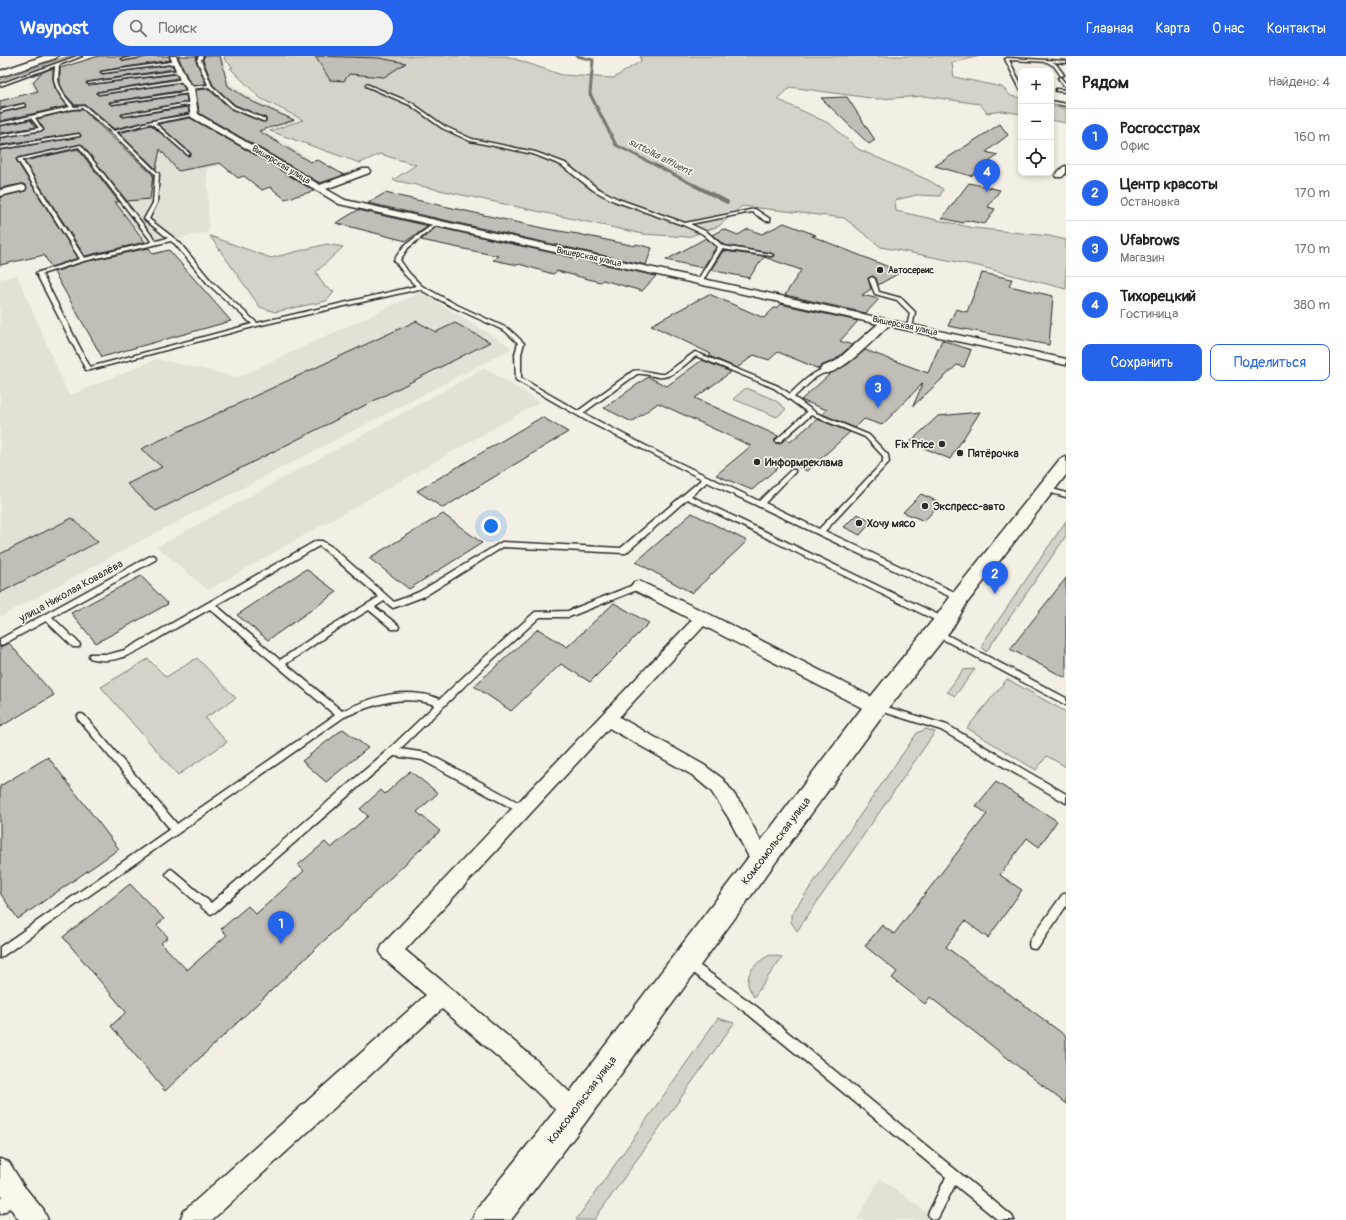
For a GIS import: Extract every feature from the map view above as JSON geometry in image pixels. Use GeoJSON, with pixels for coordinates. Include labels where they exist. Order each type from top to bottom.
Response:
{"type":"FeatureCollection","features":[{"type":"Feature","properties":{"kind":"main road"},"geometry":{"type":"LineString","coordinates":[[0,74],[55,60]]}},
{"type":"Feature","properties":{"kind":"main road","name":"Комсомольская улица"},"geometry":{"type":"LineString","coordinates":[[489,1220],[574,1112],[876,707],[941,627],[960,598],[1056,492],[1066,463]]}},
{"type":"Feature","properties":{"kind":"street"},"geometry":{"type":"LineString","coordinates":[[177,63],[188,87],[193,103],[194,115]]}},
{"type":"Feature","properties":{"kind":"street","name":"Вишерская улица"},"geometry":{"type":"LineString","coordinates":[[194,115],[342,202],[1066,362]]}},
{"type":"Feature","properties":{"kind":"street"},"geometry":{"type":"LineString","coordinates":[[1059,175],[1066,169]]}},
{"type":"Feature","properties":{"kind":"street"},"geometry":{"type":"LineString","coordinates":[[320,188],[366,170]]}},
{"type":"Feature","properties":{"kind":"street"},"geometry":{"type":"LineString","coordinates":[[0,193],[22,188]]}},
{"type":"Feature","properties":{"kind":"street"},"geometry":{"type":"LineString","coordinates":[[826,370],[840,363],[886,322]]}},
{"type":"Feature","properties":{"kind":"street"},"geometry":{"type":"LineString","coordinates":[[639,586],[876,707]]}},
{"type":"Feature","properties":{"kind":"street"},"geometry":{"type":"LineString","coordinates":[[574,1112],[527,1067],[390,951],[606,719],[703,618]]}},
{"type":"Feature","properties":{"kind":"street"},"geometry":{"type":"LineString","coordinates":[[606,719],[698,770],[718,785],[735,811],[761,861]]}},
{"type":"Feature","properties":{"kind":"street"},"geometry":{"type":"LineString","coordinates":[[193,1220],[442,995]]}},
{"type":"Feature","properties":{"kind":"street"},"geometry":{"type":"LineString","coordinates":[[0,1171],[7,1201],[35,1220]]}},
{"type":"Feature","properties":{"kind":"lane"},"geometry":{"type":"LineString","coordinates":[[0,85],[55,60],[80,56]]}},
{"type":"Feature","properties":{"kind":"lane"},"geometry":{"type":"LineString","coordinates":[[124,59],[145,56]]}},
{"type":"Feature","properties":{"kind":"lane"},"geometry":{"type":"LineString","coordinates":[[201,56],[199,60],[210,86],[233,107],[264,120]]}},
{"type":"Feature","properties":{"kind":"lane"},"geometry":{"type":"LineString","coordinates":[[1018,82],[1007,59],[1066,62]]}},
{"type":"Feature","properties":{"kind":"lane"},"geometry":{"type":"LineString","coordinates":[[55,60],[58,88],[73,108]]}},
{"type":"Feature","properties":{"kind":"lane"},"geometry":{"type":"LineString","coordinates":[[1049,62],[1055,65],[1066,87]]}},
{"type":"Feature","properties":{"kind":"lane"},"geometry":{"type":"LineString","coordinates":[[103,72],[177,63]]}},
{"type":"Feature","properties":{"kind":"lane"},"geometry":{"type":"LineString","coordinates":[[89,83],[177,63]]}},
{"type":"Feature","properties":{"kind":"lane"},"geometry":{"type":"LineString","coordinates":[[367,85],[412,104],[443,127],[471,140],[534,153],[563,164],[595,189],[616,200],[685,224],[705,233],[721,247],[771,255]]}},
{"type":"Feature","properties":{"kind":"lane"},"geometry":{"type":"LineString","coordinates":[[99,93],[210,86]]}},
{"type":"Feature","properties":{"kind":"lane"},"geometry":{"type":"LineString","coordinates":[[112,103],[188,87]]}},
{"type":"Feature","properties":{"kind":"lane"},"geometry":{"type":"LineString","coordinates":[[1057,90],[1066,91]]}},
{"type":"Feature","properties":{"kind":"lane"},"geometry":{"type":"LineString","coordinates":[[124,115],[193,103]]}},
{"type":"Feature","properties":{"kind":"lane"},"geometry":{"type":"LineString","coordinates":[[1054,103],[1066,105]]}},
{"type":"Feature","properties":{"kind":"lane"},"geometry":{"type":"LineString","coordinates":[[0,111],[24,105]]}},
{"type":"Feature","properties":{"kind":"lane"},"geometry":{"type":"LineString","coordinates":[[0,124],[73,108],[84,107],[157,174],[155,204],[146,219],[172,239],[210,283],[256,325]]}},
{"type":"Feature","properties":{"kind":"lane"},"geometry":{"type":"LineString","coordinates":[[113,132],[152,122],[194,115]]}},
{"type":"Feature","properties":{"kind":"lane"},"geometry":{"type":"LineString","coordinates":[[0,136],[42,129],[32,117]]}},
{"type":"Feature","properties":{"kind":"lane"},"geometry":{"type":"LineString","coordinates":[[152,122],[188,154]]}},
{"type":"Feature","properties":{"kind":"lane"},"geometry":{"type":"LineString","coordinates":[[0,148],[79,135]]}},
{"type":"Feature","properties":{"kind":"lane"},"geometry":{"type":"LineString","coordinates":[[83,260],[19,159],[80,146],[155,243]]}},
{"type":"Feature","properties":{"kind":"lane"},"geometry":{"type":"LineString","coordinates":[[685,224],[753,210],[768,220]]}},
{"type":"Feature","properties":{"kind":"lane"},"geometry":{"type":"LineString","coordinates":[[436,223],[406,247],[397,260],[407,274],[420,287],[507,330],[521,343],[518,354],[518,379],[579,413],[706,479],[960,598]]}},
{"type":"Feature","properties":{"kind":"lane"},"geometry":{"type":"LineString","coordinates":[[172,239],[83,260],[39,273],[88,369],[256,325],[420,287]]}},
{"type":"Feature","properties":{"kind":"lane"},"geometry":{"type":"LineString","coordinates":[[700,281],[721,247]]}},
{"type":"Feature","properties":{"kind":"lane"},"geometry":{"type":"LineString","coordinates":[[872,279],[877,292],[899,299],[913,313],[910,327]]}},
{"type":"Feature","properties":{"kind":"lane"},"geometry":{"type":"LineString","coordinates":[[579,413],[635,372],[641,371],[657,376],[667,375],[695,354],[776,387],[811,412],[867,436],[885,454],[886,462],[820,532]]}},
{"type":"Feature","properties":{"kind":"lane"},"geometry":{"type":"LineString","coordinates":[[790,397],[814,376],[826,370]]}},
{"type":"Feature","properties":{"kind":"lane"},"geometry":{"type":"LineString","coordinates":[[778,441],[811,412]]}},
{"type":"Feature","properties":{"kind":"lane"},"geometry":{"type":"LineString","coordinates":[[760,504],[793,471]]}},
{"type":"Feature","properties":{"kind":"lane"},"geometry":{"type":"LineString","coordinates":[[92,656],[103,658],[115,657],[128,652],[319,544],[329,549],[394,605],[422,594],[502,544],[623,551],[706,479]]}},
{"type":"Feature","properties":{"kind":"lane"},"geometry":{"type":"LineString","coordinates":[[686,496],[941,627],[1066,702]]}},
{"type":"Feature","properties":{"kind":"lane","name":"улица Николая Ковалёва"},"geometry":{"type":"LineString","coordinates":[[0,643],[152,558]]}},
{"type":"Feature","properties":{"kind":"lane"},"geometry":{"type":"LineString","coordinates":[[171,874],[211,909],[392,752],[441,703],[538,614],[569,614],[639,586]]}},
{"type":"Feature","properties":{"kind":"lane"},"geometry":{"type":"LineString","coordinates":[[280,664],[325,633],[385,598]]}},
{"type":"Feature","properties":{"kind":"lane"},"geometry":{"type":"LineString","coordinates":[[210,605],[341,715]]}},
{"type":"Feature","properties":{"kind":"lane"},"geometry":{"type":"LineString","coordinates":[[370,607],[395,627]]}},
{"type":"Feature","properties":{"kind":"lane"},"geometry":{"type":"LineString","coordinates":[[47,617],[76,646]]}},
{"type":"Feature","properties":{"kind":"lane"},"geometry":{"type":"LineString","coordinates":[[0,953],[341,715],[385,698],[401,696],[420,697],[441,703]]}},
{"type":"Feature","properties":{"kind":"lane"},"geometry":{"type":"LineString","coordinates":[[876,707],[944,727],[1066,799]]}},
{"type":"Feature","properties":{"kind":"lane"},"geometry":{"type":"LineString","coordinates":[[81,717],[176,830]]}},
{"type":"Feature","properties":{"kind":"lane"},"geometry":{"type":"LineString","coordinates":[[392,752],[424,756],[522,809]]}},
{"type":"Feature","properties":{"kind":"lane"},"geometry":{"type":"LineString","coordinates":[[1034,944],[1066,898]]}},
{"type":"Feature","properties":{"kind":"lane"},"geometry":{"type":"LineString","coordinates":[[687,961],[753,1011],[1008,1220]]}},
{"type":"Feature","properties":{"kind":"lane"},"geometry":{"type":"LineString","coordinates":[[934,1214],[953,1176]]}},
{"type":"Feature","properties":{"kind":"shaded area"},"geometry":{"type":"Polygon","coordinates":[[[69,56],[77,56],[0,84],[0,80],[69,56]]]}},
{"type":"Feature","properties":{"kind":"shaded area"},"geometry":{"type":"Polygon","coordinates":[[[97,56],[222,56],[227,67],[222,69],[231,84],[253,98],[298,120],[265,131],[310,159],[275,169],[259,161],[207,168],[209,232],[89,256],[15,159],[0,163],[0,103],[36,95],[30,83],[41,70],[62,67],[97,56]]]}},
{"type":"Feature","properties":{"kind":"shaded area"},"geometry":{"type":"Polygon","coordinates":[[[224,56],[506,56],[562,75],[614,78],[641,61],[640,56],[980,56],[952,63],[954,77],[1002,87],[1011,96],[1018,97],[1018,114],[1003,111],[987,113],[980,104],[924,96],[878,99],[790,87],[777,99],[830,124],[858,149],[928,180],[943,189],[940,196],[917,195],[895,200],[896,211],[974,228],[1049,236],[1066,240],[1066,289],[978,266],[881,247],[844,218],[742,206],[719,226],[688,237],[643,234],[393,180],[416,165],[380,154],[360,163],[270,131],[303,120],[260,98],[230,68],[233,67],[225,60],[224,56]]]}},
{"type":"Feature","properties":{"kind":"shaded area"},"geometry":{"type":"Polygon","coordinates":[[[1054,107],[1066,109],[1066,123],[1054,121],[1054,107]]]}},
{"type":"Feature","properties":{"kind":"shaded area"},"geometry":{"type":"Polygon","coordinates":[[[210,236],[271,258],[327,244],[343,247],[316,272],[325,287],[334,291],[326,301],[275,312],[260,307],[210,236]]]}},
{"type":"Feature","properties":{"kind":"shaded area"},"geometry":{"type":"Polygon","coordinates":[[[17,275],[69,396],[157,359],[238,377],[421,292],[513,348],[144,539],[0,617],[0,279],[17,275]]]}},
{"type":"Feature","properties":{"kind":"shaded area"},"geometry":{"type":"Polygon","coordinates":[[[485,368],[540,402],[208,590],[157,547],[485,368]]]}},
{"type":"Feature","properties":{"kind":"shaded area"},"geometry":{"type":"Polygon","coordinates":[[[746,388],[775,400],[786,409],[777,417],[733,399],[746,388]]]}},
{"type":"Feature","properties":{"kind":"shaded area"},"geometry":{"type":"Polygon","coordinates":[[[1066,521],[1066,536],[986,652],[982,647],[983,643],[1066,521]]]}},
{"type":"Feature","properties":{"kind":"shaded area"},"geometry":{"type":"Polygon","coordinates":[[[197,658],[236,698],[205,718],[227,742],[178,775],[101,687],[148,659],[166,677],[197,658]]]}},
{"type":"Feature","properties":{"kind":"shaded area"},"geometry":{"type":"Polygon","coordinates":[[[975,669],[955,696],[947,692],[963,670],[975,669]]]}},
{"type":"Feature","properties":{"kind":"shaded area"},"geometry":{"type":"Polygon","coordinates":[[[1007,679],[1066,712],[1066,767],[1047,756],[1036,770],[967,728],[1007,679]]]}},
{"type":"Feature","properties":{"kind":"shaded area"},"geometry":{"type":"Polygon","coordinates":[[[926,729],[935,732],[797,931],[791,922],[791,915],[917,733],[926,729]]]}},
{"type":"Feature","properties":{"kind":"shaded area"},"geometry":{"type":"Polygon","coordinates":[[[770,955],[782,957],[754,997],[748,985],[748,978],[752,969],[758,962],[770,955]]]}},
{"type":"Feature","properties":{"kind":"shaded area"},"geometry":{"type":"Polygon","coordinates":[[[718,1018],[734,1023],[594,1220],[576,1220],[718,1018]]]}},
{"type":"Feature","properties":{"kind":"shaded area"},"geometry":{"type":"Polygon","coordinates":[[[880,1178],[937,1220],[857,1220],[880,1178]]]}},
{"type":"Feature","properties":{"kind":"building"},"geometry":{"type":"Polygon","coordinates":[[[99,56],[130,56],[121,58],[124,61],[148,56],[169,56],[170,60],[101,71],[100,72],[102,74],[172,65],[174,69],[87,82],[86,83],[88,85],[176,74],[178,78],[97,92],[96,93],[98,95],[181,83],[185,89],[109,102],[112,105],[186,95],[187,102],[122,114],[121,116],[124,117],[188,107],[189,113],[114,129],[86,105],[75,105],[65,94],[60,84],[60,68],[99,56]]]}},
{"type":"Feature","properties":{"kind":"building"},"geometry":{"type":"Polygon","coordinates":[[[178,56],[197,56],[196,61],[206,84],[193,85],[188,79],[178,56]]]}},
{"type":"Feature","properties":{"kind":"building"},"geometry":{"type":"Polygon","coordinates":[[[204,56],[220,56],[228,86],[253,102],[294,120],[259,131],[310,162],[318,160],[344,175],[320,183],[199,113],[196,90],[208,89],[231,109],[262,122],[266,121],[266,118],[235,105],[213,85],[203,60],[204,56]]]}},
{"type":"Feature","properties":{"kind":"building"},"geometry":{"type":"Polygon","coordinates":[[[315,56],[379,58],[406,63],[384,77],[349,74],[344,81],[330,80],[315,56]]]}},
{"type":"Feature","properties":{"kind":"building"},"geometry":{"type":"Polygon","coordinates":[[[53,69],[55,88],[67,106],[0,121],[0,113],[26,107],[24,103],[0,108],[0,101],[38,91],[33,82],[41,73],[53,69]]]}},
{"type":"Feature","properties":{"kind":"building"},"geometry":{"type":"Polygon","coordinates":[[[847,97],[875,140],[869,144],[821,98],[847,97]]]}},
{"type":"Feature","properties":{"kind":"building"},"geometry":{"type":"Polygon","coordinates":[[[73,110],[83,110],[153,175],[150,199],[127,201],[81,144],[17,158],[16,160],[78,258],[51,267],[44,255],[0,265],[0,197],[25,191],[27,189],[26,185],[22,184],[0,188],[0,150],[80,137],[81,135],[79,133],[0,145],[0,138],[43,131],[44,129],[37,119],[73,110]]]}},
{"type":"Feature","properties":{"kind":"building"},"geometry":{"type":"Polygon","coordinates":[[[190,118],[259,157],[314,191],[285,199],[270,187],[262,190],[244,176],[238,178],[220,163],[178,171],[160,149],[156,169],[119,133],[151,125],[189,156],[191,153],[158,124],[190,118]]]}},
{"type":"Feature","properties":{"kind":"building"},"geometry":{"type":"Polygon","coordinates":[[[30,120],[36,127],[0,133],[0,126],[30,120]]]}},
{"type":"Feature","properties":{"kind":"building"},"geometry":{"type":"Polygon","coordinates":[[[1000,124],[1008,135],[986,152],[998,155],[971,176],[935,166],[1000,124]]]}},
{"type":"Feature","properties":{"kind":"building"},"geometry":{"type":"Polygon","coordinates":[[[78,149],[119,202],[115,202],[145,242],[85,256],[24,161],[78,149]]]}},
{"type":"Feature","properties":{"kind":"building"},"geometry":{"type":"Polygon","coordinates":[[[969,183],[1000,190],[988,207],[995,209],[985,224],[965,220],[963,223],[942,218],[969,183]]]}},
{"type":"Feature","properties":{"kind":"building"},"geometry":{"type":"Polygon","coordinates":[[[385,193],[547,229],[652,248],[646,265],[368,203],[385,193]]]}},
{"type":"Feature","properties":{"kind":"building"},"geometry":{"type":"Polygon","coordinates":[[[358,210],[429,226],[406,241],[336,223],[358,210]]]}},
{"type":"Feature","properties":{"kind":"building"},"geometry":{"type":"Polygon","coordinates":[[[784,223],[816,235],[812,236],[901,272],[878,285],[876,278],[873,276],[868,278],[871,289],[862,295],[879,299],[866,313],[785,295],[801,270],[764,257],[749,278],[711,270],[723,251],[771,257],[774,256],[771,253],[724,245],[712,235],[723,229],[738,235],[748,229],[762,234],[784,223]]]}},
{"type":"Feature","properties":{"kind":"building"},"geometry":{"type":"Polygon","coordinates":[[[436,227],[656,276],[642,291],[603,280],[600,282],[557,271],[553,274],[519,264],[493,260],[498,256],[421,240],[436,227]]]}},
{"type":"Feature","properties":{"kind":"building"},"geometry":{"type":"Polygon","coordinates":[[[706,238],[716,247],[703,268],[666,260],[706,238]]]}},
{"type":"Feature","properties":{"kind":"building"},"geometry":{"type":"Polygon","coordinates":[[[149,248],[153,254],[169,250],[231,321],[102,357],[54,272],[84,262],[149,248]]]}},
{"type":"Feature","properties":{"kind":"building"},"geometry":{"type":"Polygon","coordinates":[[[982,273],[1012,279],[1009,286],[1053,296],[1049,345],[948,326],[956,309],[967,312],[982,273]]]}},
{"type":"Feature","properties":{"kind":"building"},"geometry":{"type":"Polygon","coordinates":[[[709,294],[764,318],[780,304],[858,321],[840,341],[852,345],[835,360],[821,366],[819,369],[778,352],[769,360],[754,355],[737,368],[709,356],[711,354],[651,325],[709,294]]]}},
{"type":"Feature","properties":{"kind":"building"},"geometry":{"type":"Polygon","coordinates":[[[416,321],[436,332],[455,323],[490,342],[156,511],[127,484],[162,467],[141,449],[416,321]]]}},
{"type":"Feature","properties":{"kind":"building"},"geometry":{"type":"Polygon","coordinates":[[[942,340],[971,350],[964,367],[957,365],[913,406],[923,383],[882,425],[864,419],[855,428],[822,414],[827,410],[801,400],[830,374],[848,364],[865,350],[928,373],[942,340]]]}},
{"type":"Feature","properties":{"kind":"building"},"geometry":{"type":"Polygon","coordinates":[[[702,360],[731,372],[695,398],[778,436],[775,439],[775,443],[780,444],[785,439],[790,442],[817,419],[850,432],[807,471],[785,461],[752,490],[716,475],[751,446],[658,403],[632,422],[604,408],[648,377],[667,386],[702,360]]]}},
{"type":"Feature","properties":{"kind":"building"},"geometry":{"type":"Polygon","coordinates":[[[980,412],[950,459],[910,442],[938,416],[980,412]]]}},
{"type":"Feature","properties":{"kind":"building"},"geometry":{"type":"Polygon","coordinates":[[[542,417],[568,432],[443,508],[417,491],[542,417]]]}},
{"type":"Feature","properties":{"kind":"building"},"geometry":{"type":"Polygon","coordinates":[[[921,494],[941,503],[924,521],[903,512],[921,494]]]}},
{"type":"Feature","properties":{"kind":"building"},"geometry":{"type":"Polygon","coordinates":[[[692,513],[747,541],[692,593],[636,562],[692,513]]]}},
{"type":"Feature","properties":{"kind":"building"},"geometry":{"type":"Polygon","coordinates":[[[443,514],[482,543],[409,589],[369,558],[443,514]]]}},
{"type":"Feature","properties":{"kind":"building"},"geometry":{"type":"Polygon","coordinates":[[[857,514],[872,521],[860,535],[844,527],[857,514]]]}},
{"type":"Feature","properties":{"kind":"building"},"geometry":{"type":"Polygon","coordinates":[[[72,518],[98,542],[0,593],[0,554],[72,518]]]}},
{"type":"Feature","properties":{"kind":"building"},"geometry":{"type":"Polygon","coordinates":[[[306,569],[337,592],[268,640],[237,615],[306,569]]]}},
{"type":"Feature","properties":{"kind":"building"},"geometry":{"type":"Polygon","coordinates":[[[141,576],[168,604],[96,643],[71,613],[141,576]]]}},
{"type":"Feature","properties":{"kind":"building"},"geometry":{"type":"Polygon","coordinates":[[[1066,578],[1066,678],[1010,649],[1066,578]]]}},
{"type":"Feature","properties":{"kind":"building"},"geometry":{"type":"Polygon","coordinates":[[[614,603],[649,623],[590,682],[561,664],[511,711],[474,686],[538,629],[567,647],[614,603]]]}},
{"type":"Feature","properties":{"kind":"building"},"geometry":{"type":"Polygon","coordinates":[[[9,643],[54,695],[0,727],[0,647],[9,643]]]}},
{"type":"Feature","properties":{"kind":"building"},"geometry":{"type":"Polygon","coordinates":[[[343,729],[368,748],[326,782],[302,761],[343,729]]]}},
{"type":"Feature","properties":{"kind":"building"},"geometry":{"type":"Polygon","coordinates":[[[48,757],[119,849],[18,919],[0,893],[0,786],[48,757]]]}},
{"type":"Feature","properties":{"kind":"building"},"geometry":{"type":"Polygon","coordinates":[[[410,771],[438,793],[417,812],[440,831],[165,1091],[111,1026],[126,1012],[63,937],[130,884],[164,919],[157,925],[168,937],[161,943],[187,970],[227,935],[221,929],[248,906],[256,914],[304,871],[298,865],[325,842],[331,848],[368,816],[360,809],[381,790],[385,794],[410,771]]]}},
{"type":"Feature","properties":{"kind":"building"},"geometry":{"type":"Polygon","coordinates":[[[996,782],[1057,821],[1039,847],[1027,838],[1000,875],[1022,890],[988,938],[965,921],[946,947],[1066,1036],[1066,1104],[930,997],[925,1004],[892,978],[897,972],[865,946],[882,925],[894,934],[987,814],[976,806],[996,782]]]}},
{"type":"Feature","properties":{"kind":"waterway","name":"suttolka affluent"},"geometry":{"type":"LineString","coordinates":[[577,56],[593,60],[590,94],[616,145],[696,186]]}},
{"type":"Feature","properties":{"kind":"waterway","name":"suttolka affluent"},"geometry":{"type":"LineString","coordinates":[[694,185],[727,202]]}},
{"type":"Feature","properties":{"kind":"place","name":"Тихорецкий"},"geometry":{"type":"Point","coordinates":[987,192]}},
{"type":"Feature","properties":{"kind":"place","name":"Автосервис"},"geometry":{"type":"Point","coordinates":[880,270]}},
{"type":"Feature","properties":{"kind":"place","name":"Ufabrows"},"geometry":{"type":"Point","coordinates":[878,408]}},
{"type":"Feature","properties":{"kind":"place","name":"Fix Price"},"geometry":{"type":"Point","coordinates":[942,444]}},
{"type":"Feature","properties":{"kind":"place","name":"Пятёрочка"},"geometry":{"type":"Point","coordinates":[960,453]}},
{"type":"Feature","properties":{"kind":"place","name":"Информреклама"},"geometry":{"type":"Point","coordinates":[757,462]}},
{"type":"Feature","properties":{"kind":"place","name":"Экспресс-авто"},"geometry":{"type":"Point","coordinates":[925,506]}},
{"type":"Feature","properties":{"kind":"place","name":"Хочу мясо"},"geometry":{"type":"Point","coordinates":[859,523]}},
{"type":"Feature","properties":{"kind":"place","name":"Центр красоты"},"geometry":{"type":"Point","coordinates":[995,594]}},
{"type":"Feature","properties":{"kind":"place","name":"Росгосстрах"},"geometry":{"type":"Point","coordinates":[281,944]}}]}
